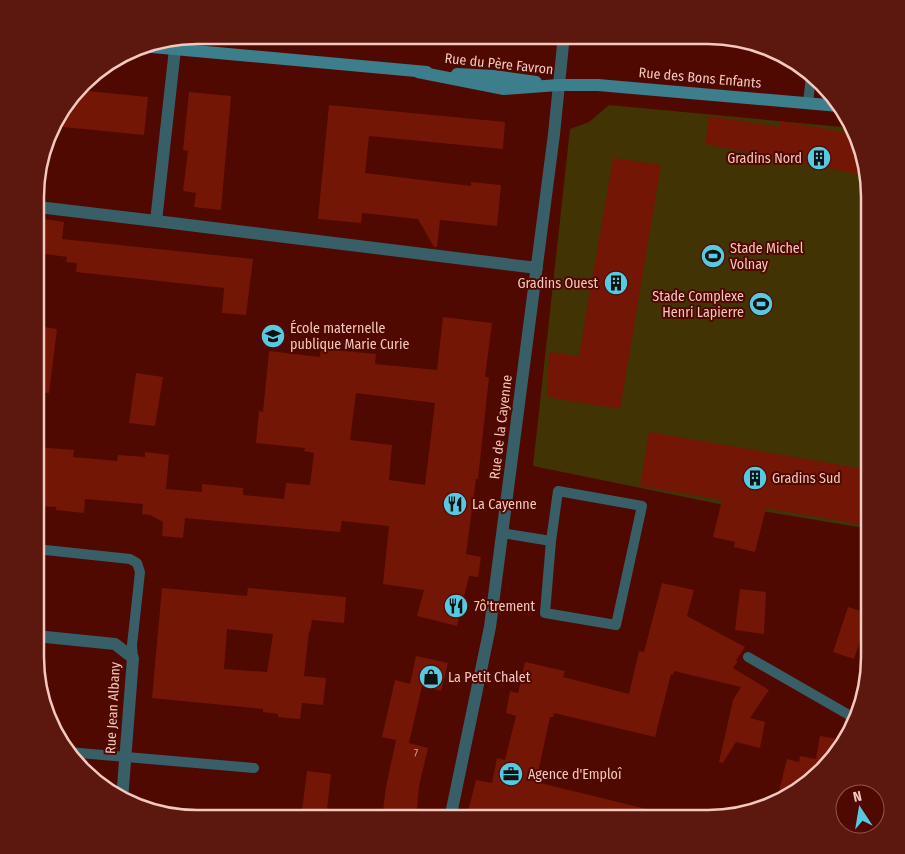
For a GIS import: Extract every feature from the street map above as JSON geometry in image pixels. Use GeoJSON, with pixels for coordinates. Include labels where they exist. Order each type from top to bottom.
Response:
{"type":"FeatureCollection","features":[{"type":"Feature","properties":{"kind":"street","name":"Rue de la Cayenne"},"geometry":{"type":"LineString","coordinates":[[452,810],[490,626],[537,268],[563,44]]}},
{"type":"Feature","properties":{"kind":"street","name":"Rue du Père Favron"},"geometry":{"type":"LineString","coordinates":[[163,48],[418,72],[494,76],[558,85]]}},
{"type":"Feature","properties":{"kind":"street"},"geometry":{"type":"LineString","coordinates":[[156,221],[175,49]]}},
{"type":"Feature","properties":{"kind":"street","name":"Rue des Bons Enfants"},"geometry":{"type":"LineString","coordinates":[[558,85],[603,85],[830,105]]}},
{"type":"Feature","properties":{"kind":"street"},"geometry":{"type":"LineString","coordinates":[[44,208],[537,268]]}},
{"type":"Feature","properties":{"kind":"street","name":"Rue Jean Albany"},"geometry":{"type":"LineString","coordinates":[[44,637],[115,644],[133,658],[123,790]]}},
{"type":"Feature","properties":{"kind":"lane"},"geometry":{"type":"LineString","coordinates":[[808,103],[810,84]]}},
{"type":"Feature","properties":{"kind":"lane"},"geometry":{"type":"LineString","coordinates":[[558,491],[642,506],[616,625],[544,613],[551,541],[558,491]]}},
{"type":"Feature","properties":{"kind":"lane"},"geometry":{"type":"LineString","coordinates":[[502,534],[551,541]]}},
{"type":"Feature","properties":{"kind":"lane"},"geometry":{"type":"LineString","coordinates":[[44,550],[130,559],[136,563],[140,572],[132,645],[133,658]]}},
{"type":"Feature","properties":{"kind":"lane"},"geometry":{"type":"LineString","coordinates":[[748,657],[849,715]]}},
{"type":"Feature","properties":{"kind":"lane"},"geometry":{"type":"LineString","coordinates":[[77,753],[254,768]]}},
{"type":"Feature","properties":{"kind":"shaded area","name":"Stade Michel Volnay"},"geometry":{"type":"Polygon","coordinates":[[[609,105],[845,127],[856,157],[861,187],[861,528],[714,503],[533,466],[570,129],[589,122],[609,105]]]}},
{"type":"Feature","properties":{"kind":"building"},"geometry":{"type":"Polygon","coordinates":[[[87,91],[148,97],[144,135],[61,127],[87,91]]]}},
{"type":"Feature","properties":{"kind":"building"},"geometry":{"type":"Polygon","coordinates":[[[189,92],[231,96],[221,210],[194,207],[196,193],[183,191],[188,151],[183,150],[189,92]]]}},
{"type":"Feature","properties":{"kind":"building"},"geometry":{"type":"Polygon","coordinates":[[[329,105],[505,122],[503,149],[369,136],[365,173],[471,186],[471,182],[501,185],[497,226],[440,220],[437,247],[434,247],[418,219],[362,213],[361,223],[318,219],[329,105]]]}},
{"type":"Feature","properties":{"kind":"building","name":"Gradins Nord"},"geometry":{"type":"Polygon","coordinates":[[[709,116],[779,127],[781,121],[848,133],[860,175],[705,144],[709,116]]]}},
{"type":"Feature","properties":{"kind":"building","name":"Gradins Ouest"},"geometry":{"type":"Polygon","coordinates":[[[613,158],[661,165],[620,409],[547,397],[549,352],[579,356],[613,158]]]}},
{"type":"Feature","properties":{"kind":"building"},"geometry":{"type":"Polygon","coordinates":[[[44,219],[64,222],[62,239],[253,259],[246,315],[222,313],[224,288],[76,272],[77,263],[66,262],[67,257],[44,254],[44,219]]]}},
{"type":"Feature","properties":{"kind":"building"},"geometry":{"type":"Polygon","coordinates":[[[443,317],[492,323],[485,377],[489,377],[478,479],[476,479],[466,554],[481,557],[478,577],[469,576],[457,626],[417,616],[424,590],[383,584],[389,526],[342,521],[340,532],[185,518],[183,538],[162,536],[163,522],[150,515],[142,514],[143,504],[85,499],[84,513],[56,510],[56,507],[44,506],[44,448],[74,450],[73,457],[117,461],[118,455],[145,457],[145,452],[169,455],[166,489],[202,492],[202,484],[243,488],[243,495],[284,499],[286,483],[310,485],[314,453],[304,451],[305,448],[256,443],[259,411],[263,412],[269,351],[320,357],[321,349],[376,354],[375,364],[437,370],[443,317]],[[356,393],[350,440],[392,445],[389,480],[425,485],[435,403],[356,393]]]}},
{"type":"Feature","properties":{"kind":"building"},"geometry":{"type":"Polygon","coordinates":[[[44,327],[57,329],[49,393],[44,393],[44,327]]]}},
{"type":"Feature","properties":{"kind":"building"},"geometry":{"type":"Polygon","coordinates":[[[136,373],[163,377],[155,426],[129,423],[136,373]]]}},
{"type":"Feature","properties":{"kind":"building","name":"Gradins Sud"},"geometry":{"type":"Polygon","coordinates":[[[649,432],[861,468],[861,524],[766,508],[755,552],[734,547],[735,542],[713,537],[722,500],[640,486],[649,432]]]}},
{"type":"Feature","properties":{"kind":"building"},"geometry":{"type":"Polygon","coordinates":[[[662,583],[694,590],[687,616],[745,647],[733,668],[769,690],[750,718],[765,722],[760,748],[736,742],[723,763],[719,762],[733,700],[741,687],[674,671],[673,675],[671,674],[655,737],[554,713],[553,717],[550,717],[536,782],[651,810],[468,810],[476,780],[492,783],[497,758],[505,760],[516,716],[506,713],[510,691],[518,693],[525,662],[565,671],[563,677],[629,694],[639,651],[644,652],[662,583]]]}},
{"type":"Feature","properties":{"kind":"building"},"geometry":{"type":"Polygon","coordinates":[[[162,588],[247,596],[248,588],[346,597],[344,623],[312,620],[304,676],[326,678],[323,705],[302,703],[300,719],[278,717],[278,714],[263,712],[263,709],[152,698],[162,588]],[[227,629],[224,669],[267,672],[273,634],[227,629]]]}},
{"type":"Feature","properties":{"kind":"building"},"geometry":{"type":"Polygon","coordinates":[[[740,589],[766,592],[764,634],[735,630],[740,589]]]}},
{"type":"Feature","properties":{"kind":"building"},"geometry":{"type":"Polygon","coordinates":[[[848,607],[861,611],[861,638],[854,659],[833,652],[848,607]]]}},
{"type":"Feature","properties":{"kind":"building"},"geometry":{"type":"Polygon","coordinates":[[[416,656],[448,663],[441,691],[422,686],[409,743],[428,748],[419,786],[417,810],[383,810],[396,740],[382,737],[395,680],[410,684],[416,656]]]}},
{"type":"Feature","properties":{"kind":"building"},"geometry":{"type":"Polygon","coordinates":[[[820,736],[837,739],[830,750],[809,772],[778,793],[787,759],[799,762],[800,756],[816,759],[820,736]]]}},
{"type":"Feature","properties":{"kind":"building"},"geometry":{"type":"Polygon","coordinates":[[[307,771],[331,774],[327,810],[302,810],[307,771]]]}},
{"type":"Feature","properties":{"kind":"place","name":"Gradins Nord"},"geometry":{"type":"Point","coordinates":[819,158]}},
{"type":"Feature","properties":{"kind":"place","name":"Stade Michel Volnay"},"geometry":{"type":"Point","coordinates":[713,256]}},
{"type":"Feature","properties":{"kind":"place","name":"Gradins Ouest"},"geometry":{"type":"Point","coordinates":[616,283]}},
{"type":"Feature","properties":{"kind":"place","name":"Stade Complexe Henri Lapierre"},"geometry":{"type":"Point","coordinates":[761,304]}},
{"type":"Feature","properties":{"kind":"place","name":"École maternelle publique Marie Curie"},"geometry":{"type":"Point","coordinates":[273,336]}},
{"type":"Feature","properties":{"kind":"place","name":"Gradins Sud"},"geometry":{"type":"Point","coordinates":[755,478]}},
{"type":"Feature","properties":{"kind":"place","name":"La Cayenne"},"geometry":{"type":"Point","coordinates":[455,504]}},
{"type":"Feature","properties":{"kind":"place","name":"7ô'trement"},"geometry":{"type":"Point","coordinates":[456,606]}},
{"type":"Feature","properties":{"kind":"place","name":"La Petit Chalet"},"geometry":{"type":"Point","coordinates":[431,677]}},
{"type":"Feature","properties":{"kind":"place","name":"Agence d'Emploî"},"geometry":{"type":"Point","coordinates":[511,774]}}]}
